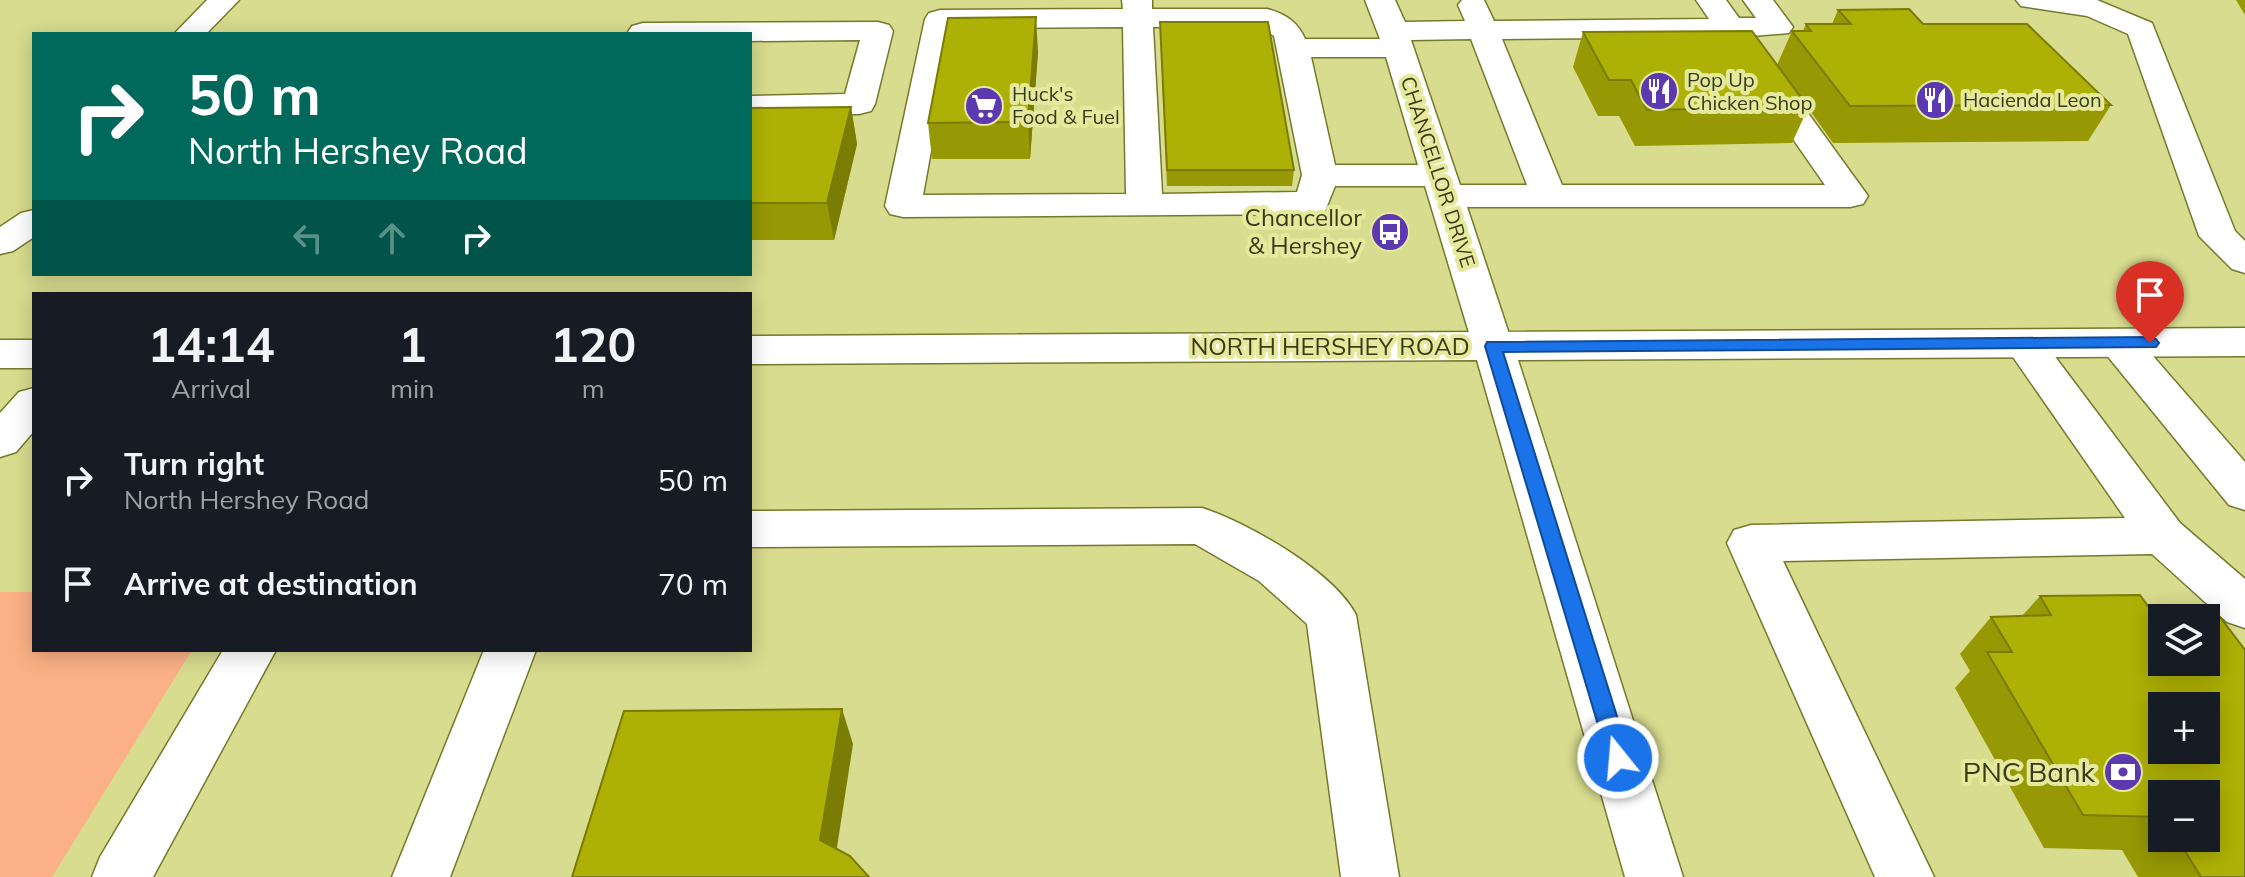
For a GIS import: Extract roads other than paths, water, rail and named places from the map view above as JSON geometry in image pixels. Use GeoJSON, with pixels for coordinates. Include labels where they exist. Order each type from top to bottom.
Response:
{"type":"FeatureCollection","features":[{"type":"Feature","properties":{"kind":"main road"},"geometry":{"type":"LineString","coordinates":[[191,32],[224,0]]}},
{"type":"Feature","properties":{"kind":"main road"},"geometry":{"type":"LineString","coordinates":[[643,32],[659,0]]}},
{"type":"Feature","properties":{"kind":"main road"},"geometry":{"type":"LineString","coordinates":[[1471,0],[1549,196]]}},
{"type":"Feature","properties":{"kind":"main road"},"geometry":{"type":"LineString","coordinates":[[1288,59],[1390,26],[1483,30],[1720,14],[1778,27],[1758,0]]}},
{"type":"Feature","properties":{"kind":"main road"},"geometry":{"type":"LineString","coordinates":[[2031,0],[2094,8],[2141,29],[2218,236],[2245,261]]}},
{"type":"Feature","properties":{"kind":"main road"},"geometry":{"type":"LineString","coordinates":[[1138,9],[1150,65],[1154,149],[1144,205]]}},
{"type":"Feature","properties":{"kind":"main road"},"geometry":{"type":"LineString","coordinates":[[1138,9],[1267,18],[1287,31],[1288,59],[1291,100],[1307,158],[1312,203],[903,206],[940,19],[1138,9]]}},
{"type":"Feature","properties":{"kind":"main road"},"geometry":{"type":"LineString","coordinates":[[1307,158],[1442,186],[1549,196],[1850,196],[1720,14]]}},
{"type":"Feature","properties":{"kind":"main road","name":"CHANCELLOR DRIVE"},"geometry":{"type":"LineString","coordinates":[[1390,26],[1493,346],[1654,877]]}},
{"type":"Feature","properties":{"kind":"main road"},"geometry":{"type":"LineString","coordinates":[[752,32],[878,31],[859,104],[752,106]]}},
{"type":"Feature","properties":{"kind":"main road"},"geometry":{"type":"LineString","coordinates":[[13,226],[32,190]]}},
{"type":"Feature","properties":{"kind":"main road","name":"NORTH HERSHEY ROAD"},"geometry":{"type":"LineString","coordinates":[[752,350],[2245,342]]}},
{"type":"Feature","properties":{"kind":"main road"},"geometry":{"type":"LineString","coordinates":[[2119,343],[2245,493]]}},
{"type":"Feature","properties":{"kind":"main road"},"geometry":{"type":"LineString","coordinates":[[2024,344],[2163,536],[2245,608]]}},
{"type":"Feature","properties":{"kind":"main road"},"geometry":{"type":"LineString","coordinates":[[0,354],[32,354]]}},
{"type":"Feature","properties":{"kind":"main road"},"geometry":{"type":"LineString","coordinates":[[0,441],[32,405]]}},
{"type":"Feature","properties":{"kind":"main road"},"geometry":{"type":"LineString","coordinates":[[752,529],[1202,526],[1276,567],[1331,615],[1370,877]]}},
{"type":"Feature","properties":{"kind":"main road"},"geometry":{"type":"LineString","coordinates":[[1905,877],[1751,543],[2163,536]]}},
{"type":"Feature","properties":{"kind":"main road"},"geometry":{"type":"LineString","coordinates":[[121,877],[249,652]]}},
{"type":"Feature","properties":{"kind":"main road"},"geometry":{"type":"LineString","coordinates":[[421,877],[509,652]]}},
{"type":"Feature","properties":{"kind":"place","name":"Pop Up Chicken Shop"},"geometry":{"type":"Point","coordinates":[1659,91]}},
{"type":"Feature","properties":{"kind":"place","name":"Hacienda Leon"},"geometry":{"type":"Point","coordinates":[1935,100]}},
{"type":"Feature","properties":{"kind":"place","name":"Huck's Food & Fuel"},"geometry":{"type":"Point","coordinates":[984,106]}},
{"type":"Feature","properties":{"kind":"place","name":"Chancellor & Hershey"},"geometry":{"type":"Point","coordinates":[1390,232]}},
{"type":"Feature","properties":{"kind":"place","name":"PNC Bank"},"geometry":{"type":"Point","coordinates":[2123,772]}}]}
